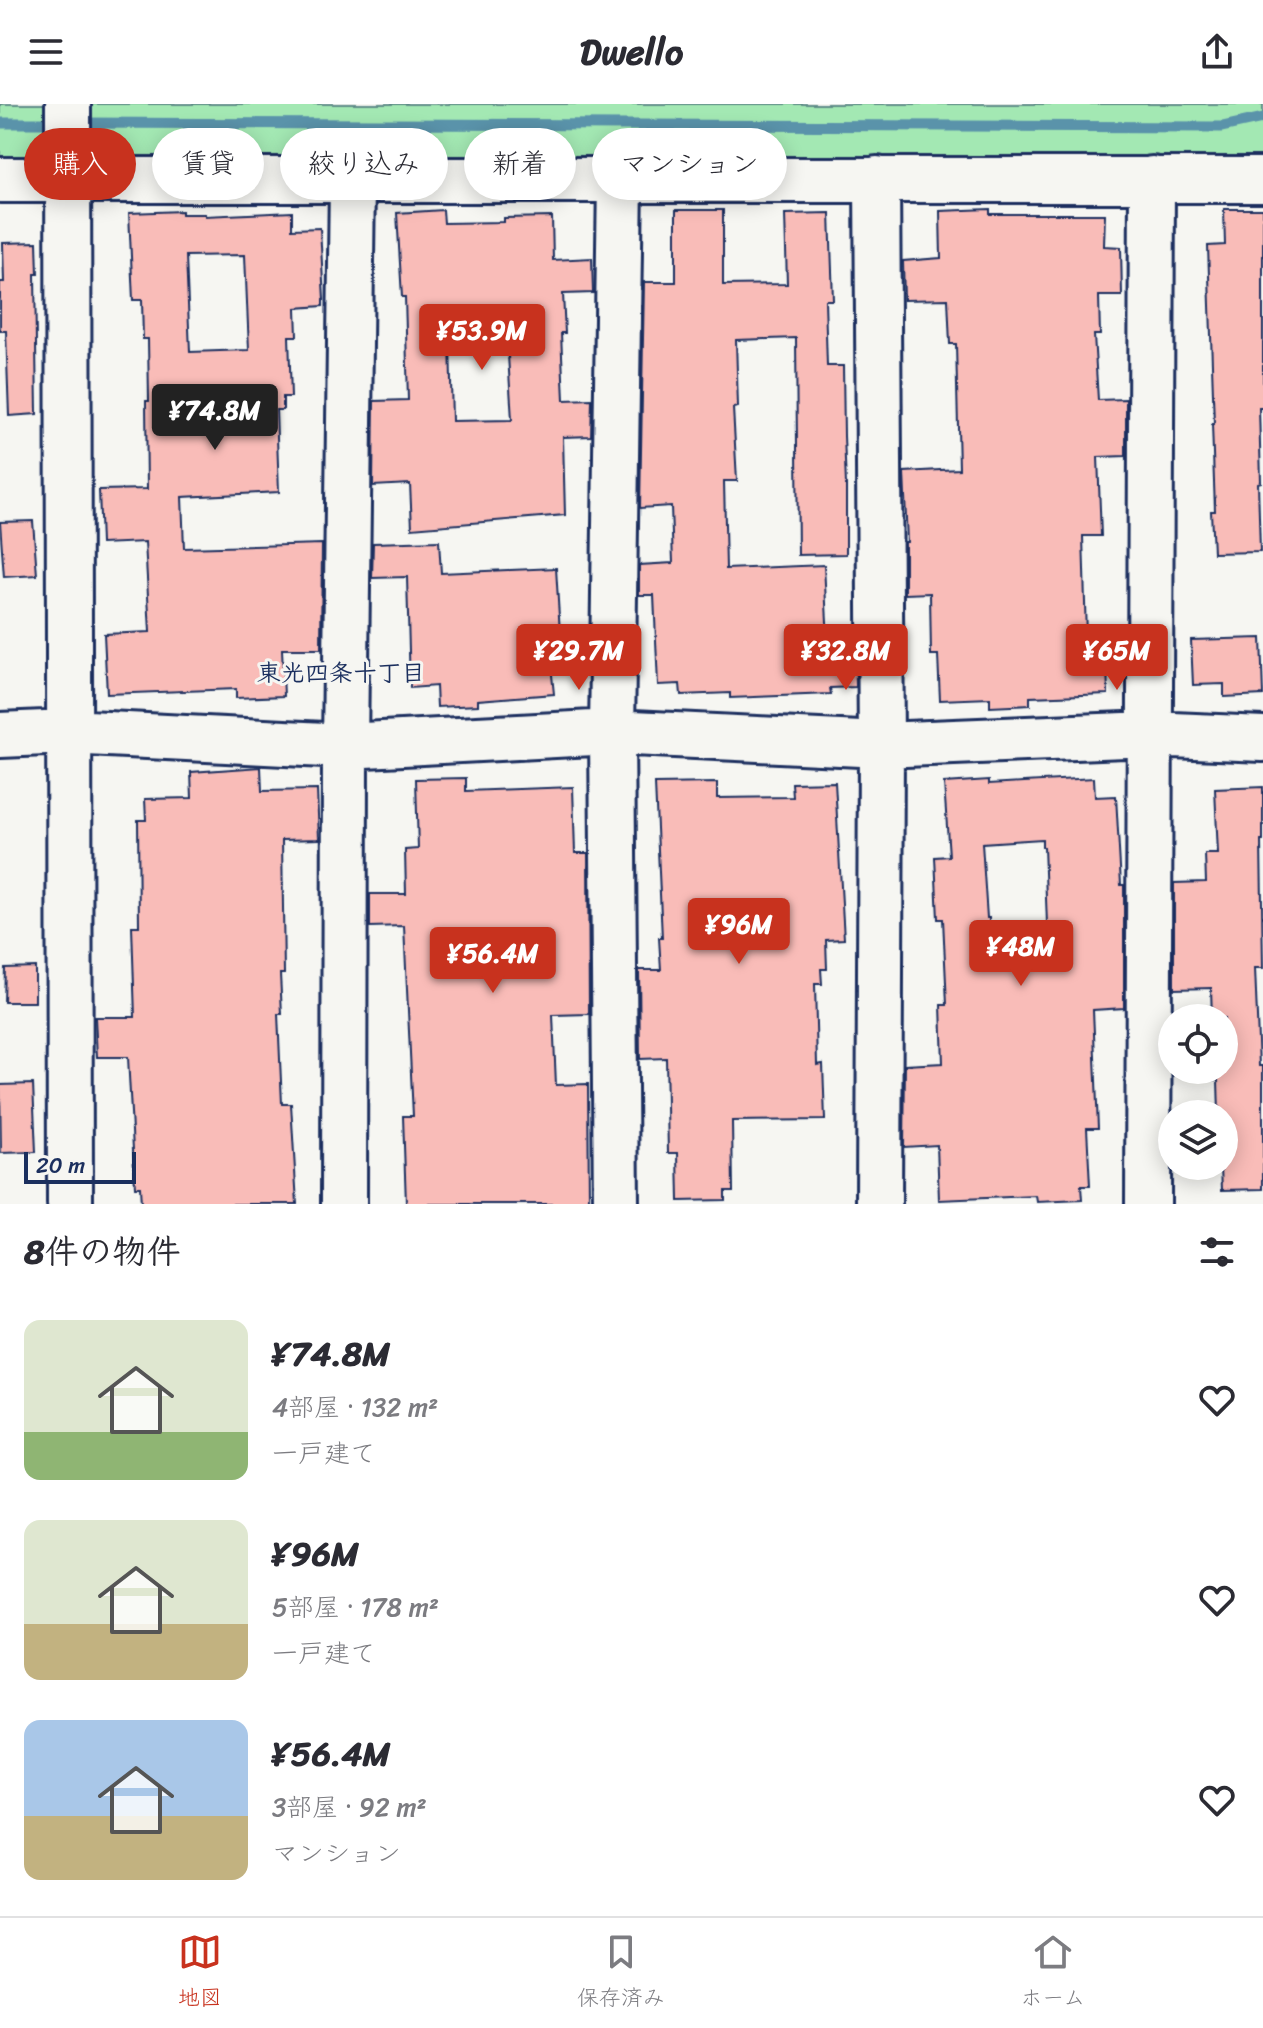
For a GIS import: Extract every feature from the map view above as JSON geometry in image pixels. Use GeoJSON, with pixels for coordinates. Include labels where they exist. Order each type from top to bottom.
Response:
{"type":"FeatureCollection","features":[{"type":"Feature","properties":{"kind":"street"},"geometry":{"type":"LineString","coordinates":[[68,104],[68,128]]}},
{"type":"Feature","properties":{"kind":"street"},"geometry":{"type":"LineString","coordinates":[[136,170],[280,177]]}},
{"type":"Feature","properties":{"kind":"street"},"geometry":{"type":"LineString","coordinates":[[0,180],[24,175]]}},
{"type":"Feature","properties":{"kind":"street"},"geometry":{"type":"LineString","coordinates":[[877,179],[881,745],[879,1204]]}},
{"type":"Feature","properties":{"kind":"street"},"geometry":{"type":"LineString","coordinates":[[1148,1204],[1152,179]]}},
{"type":"Feature","properties":{"kind":"street"},"geometry":{"type":"LineString","coordinates":[[787,180],[1263,180]]}},
{"type":"Feature","properties":{"kind":"street"},"geometry":{"type":"LineString","coordinates":[[448,181],[592,181]]}},
{"type":"Feature","properties":{"kind":"street"},"geometry":{"type":"LineString","coordinates":[[68,200],[70,1204]]}},
{"type":"Feature","properties":{"kind":"street"},"geometry":{"type":"LineString","coordinates":[[344,1204],[345,746],[352,200]]}},
{"type":"Feature","properties":{"kind":"street"},"geometry":{"type":"LineString","coordinates":[[616,1204],[612,732],[620,200]]}},
{"type":"Feature","properties":{"kind":"street"},"geometry":{"type":"LineString","coordinates":[[0,735],[68,732],[345,746],[612,732],[881,745],[1150,734],[1263,739]]}},
{"type":"Feature","properties":{"kind":"green space"},"geometry":{"type":"Polygon","coordinates":[[[0,104],[1263,104],[1263,160],[787,163],[787,128],[592,128],[592,165],[576,165],[576,128],[464,128],[464,166],[448,166],[448,128],[280,128],[280,167],[264,167],[264,128],[152,128],[152,168],[136,168],[136,128],[24,128],[24,169],[0,169],[0,104]]]}},
{"type":"Feature","properties":{"kind":"building"},"geometry":{"type":"Polygon","coordinates":[[[990,209],[990,214],[1105,214],[1104,246],[1121,247],[1122,296],[1099,296],[1100,335],[1094,335],[1098,400],[1126,399],[1126,456],[1098,457],[1101,536],[1083,536],[1086,636],[1106,636],[1108,694],[1030,697],[1030,705],[990,707],[990,698],[940,700],[938,655],[931,655],[930,593],[905,594],[907,542],[904,472],[959,469],[956,344],[950,344],[948,299],[904,300],[903,261],[941,258],[940,211],[990,209]]]}},
{"type":"Feature","properties":{"kind":"building"},"geometry":{"type":"Polygon","coordinates":[[[1224,209],[1263,209],[1263,408],[1259,408],[1261,482],[1258,483],[1260,552],[1213,553],[1214,424],[1208,246],[1225,245],[1224,209]]]}},
{"type":"Feature","properties":{"kind":"building"},"geometry":{"type":"Polygon","coordinates":[[[443,210],[444,223],[552,217],[553,260],[592,258],[593,293],[563,294],[564,400],[592,399],[591,436],[563,437],[565,515],[412,528],[410,484],[373,486],[374,401],[408,400],[405,297],[402,297],[397,213],[443,210]],[[507,339],[450,341],[452,421],[512,420],[507,339]]]}},
{"type":"Feature","properties":{"kind":"building"},"geometry":{"type":"Polygon","coordinates":[[[676,210],[723,210],[723,285],[787,284],[785,214],[830,213],[833,300],[825,300],[827,366],[843,366],[846,554],[798,555],[796,338],[736,340],[738,407],[733,408],[737,481],[724,481],[726,569],[824,565],[828,641],[855,640],[856,687],[830,688],[831,694],[730,698],[730,693],[681,695],[680,684],[658,685],[654,595],[639,595],[639,565],[673,563],[671,506],[640,508],[644,282],[676,282],[676,210]]]}},
{"type":"Feature","properties":{"kind":"building"},"geometry":{"type":"Polygon","coordinates":[[[182,211],[182,214],[205,216],[292,212],[292,229],[320,228],[323,306],[296,308],[297,336],[289,336],[291,397],[283,397],[283,410],[276,410],[279,492],[182,497],[184,548],[322,544],[321,649],[282,649],[284,696],[236,698],[236,689],[107,694],[104,634],[150,632],[145,542],[101,544],[99,490],[147,489],[148,339],[143,339],[142,300],[133,300],[129,213],[182,211]],[[245,255],[186,256],[190,352],[249,350],[245,255]]]}},
{"type":"Feature","properties":{"kind":"building"},"geometry":{"type":"Polygon","coordinates":[[[37,242],[37,414],[9,416],[6,331],[0,331],[3,243],[37,242]]]}},
{"type":"Feature","properties":{"kind":"building"},"geometry":{"type":"Polygon","coordinates":[[[33,521],[37,575],[4,577],[0,522],[33,521]]]}},
{"type":"Feature","properties":{"kind":"building"},"geometry":{"type":"Polygon","coordinates":[[[439,541],[441,573],[556,568],[560,633],[588,632],[588,664],[551,665],[554,694],[478,700],[478,705],[437,707],[436,686],[410,688],[407,577],[372,578],[373,543],[439,541]]]}},
{"type":"Feature","properties":{"kind":"building"},"geometry":{"type":"Polygon","coordinates":[[[1261,638],[1263,695],[1224,697],[1224,684],[1193,685],[1191,640],[1261,638]]]}},
{"type":"Feature","properties":{"kind":"building"},"geometry":{"type":"Polygon","coordinates":[[[261,767],[262,791],[317,790],[319,839],[282,840],[284,974],[280,974],[282,1014],[278,1014],[282,1104],[291,1104],[297,1204],[141,1204],[140,1187],[135,1187],[128,1057],[97,1057],[95,1017],[135,1017],[132,926],[139,926],[138,820],[146,820],[145,799],[192,798],[191,772],[261,767]]]}},
{"type":"Feature","properties":{"kind":"building"},"geometry":{"type":"Polygon","coordinates":[[[466,778],[466,791],[573,787],[575,853],[588,853],[589,1014],[553,1015],[556,1085],[588,1084],[589,1204],[406,1204],[403,1116],[413,1116],[404,926],[370,927],[370,894],[406,894],[405,850],[418,849],[416,779],[466,778]]]}},
{"type":"Feature","properties":{"kind":"building"},"geometry":{"type":"Polygon","coordinates":[[[1094,778],[1095,797],[1116,796],[1121,885],[1124,885],[1124,1008],[1093,1010],[1098,1128],[1087,1128],[1090,1186],[1081,1186],[1082,1200],[1037,1202],[1036,1196],[939,1200],[937,1145],[904,1147],[905,1065],[943,1063],[941,1005],[947,1005],[943,919],[938,919],[935,857],[949,856],[944,783],[989,780],[989,784],[1094,778]],[[1042,839],[982,843],[989,926],[1047,924],[1042,839]]]}},
{"type":"Feature","properties":{"kind":"building"},"geometry":{"type":"Polygon","coordinates":[[[835,782],[844,939],[826,940],[827,969],[821,969],[822,984],[815,984],[817,1065],[823,1064],[825,1120],[732,1121],[733,1191],[725,1191],[725,1200],[679,1201],[678,1153],[668,1153],[666,1058],[640,1059],[639,970],[661,970],[655,784],[717,783],[717,798],[793,797],[792,783],[835,782]]]}},
{"type":"Feature","properties":{"kind":"building"},"geometry":{"type":"Polygon","coordinates":[[[1263,787],[1263,968],[1255,968],[1259,1066],[1263,1066],[1263,1189],[1222,1190],[1222,1180],[1238,1180],[1238,1100],[1219,1100],[1218,1084],[1238,1084],[1238,1004],[1212,1004],[1211,988],[1174,989],[1174,883],[1206,882],[1205,854],[1218,854],[1215,789],[1263,787]]]}},
{"type":"Feature","properties":{"kind":"building"},"geometry":{"type":"Polygon","coordinates":[[[35,967],[35,1002],[4,1002],[5,968],[35,967]]]}},
{"type":"Feature","properties":{"kind":"building"},"geometry":{"type":"Polygon","coordinates":[[[33,1084],[36,1152],[1,1153],[0,1085],[33,1084]]]}},
{"type":"Feature","properties":{"kind":"waterway"},"geometry":{"type":"LineString","coordinates":[[77,123],[1222,127],[1263,118]]}},
{"type":"Feature","properties":{"kind":"waterway"},"geometry":{"type":"LineString","coordinates":[[0,123],[59,123]]}},
{"type":"Feature","properties":{"kind":"district","name":"東光四条十丁目"},"geometry":{"type":"Point","coordinates":[341,673]}}]}
